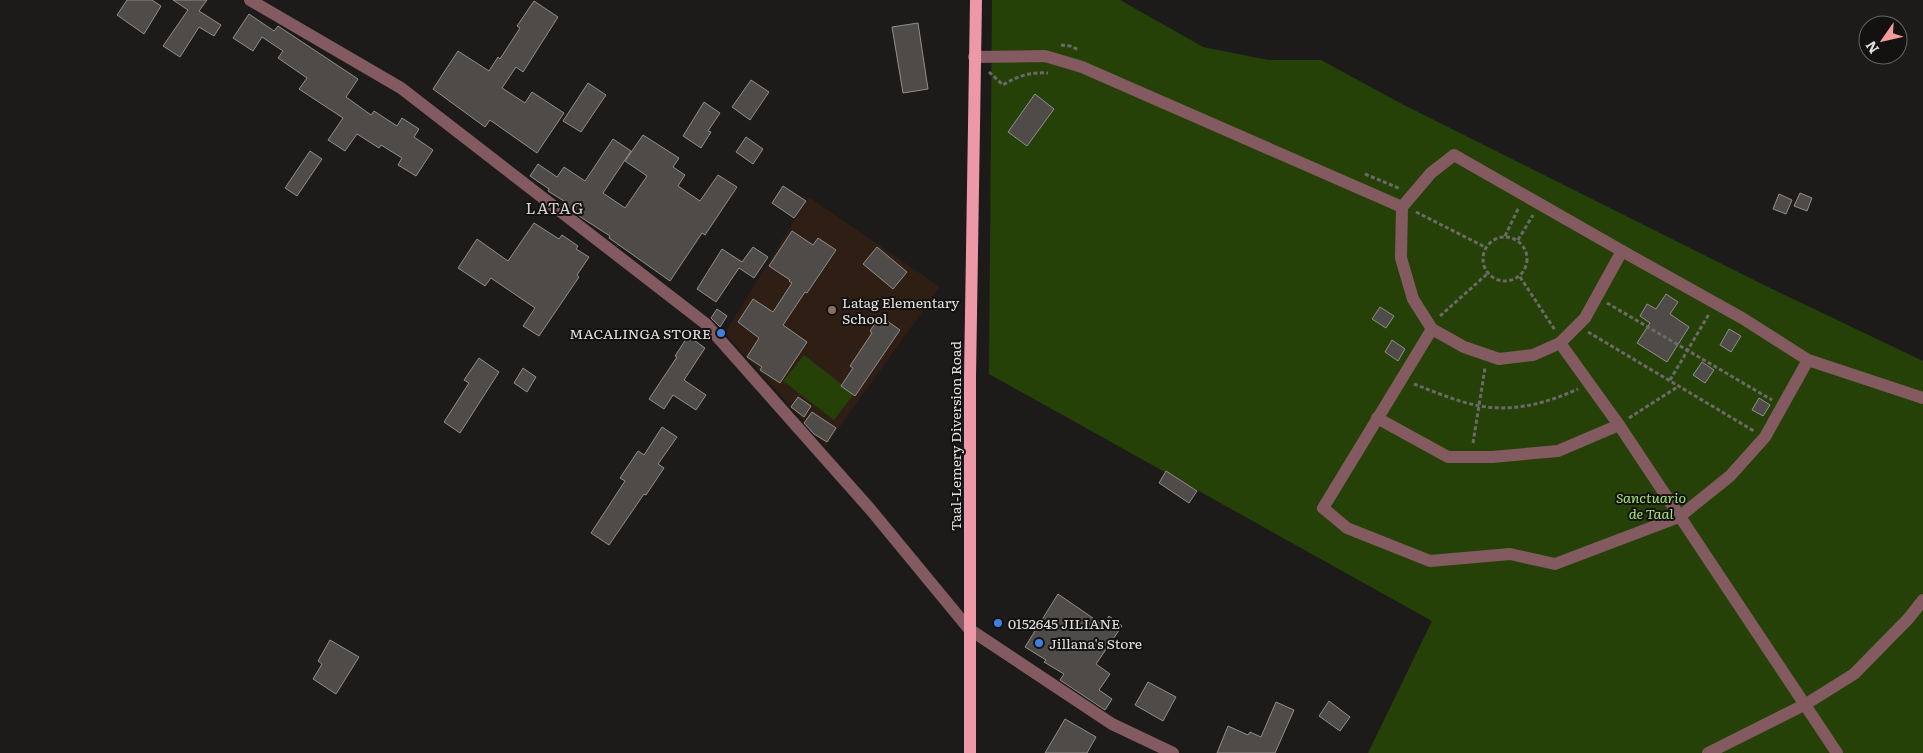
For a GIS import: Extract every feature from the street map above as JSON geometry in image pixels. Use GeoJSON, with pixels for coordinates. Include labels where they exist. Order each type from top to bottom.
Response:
{"type":"FeatureCollection","features":[{"type":"Feature","properties":{"kind":"main road","name":"Taal-Lemery Diversion Road"},"geometry":{"type":"LineString","coordinates":[[970,753],[970,377],[976,0]]}},
{"type":"Feature","properties":{"kind":"street"},"geometry":{"type":"LineString","coordinates":[[250,0],[401,88],[706,324],[870,509],[969,629],[1112,724],[1173,753]]}},
{"type":"Feature","properties":{"kind":"street"},"geometry":{"type":"LineString","coordinates":[[974,57],[1045,56],[1082,67],[1402,207]]}},
{"type":"Feature","properties":{"kind":"street"},"geometry":{"type":"LineString","coordinates":[[1622,251],[1585,318],[1560,343],[1533,355],[1499,359],[1464,347],[1432,329],[1413,299],[1400,258],[1402,207],[1431,173],[1454,155],[1742,318],[1808,360],[1923,398]]}},
{"type":"Feature","properties":{"kind":"street"},"geometry":{"type":"LineString","coordinates":[[1432,329],[1323,508],[1347,528],[1430,561],[1510,554],[1555,564],[1679,517],[1730,476],[1765,436],[1808,360]]}},
{"type":"Feature","properties":{"kind":"street"},"geometry":{"type":"LineString","coordinates":[[1560,343],[1623,422],[1679,517],[1837,753]]}},
{"type":"Feature","properties":{"kind":"street"},"geometry":{"type":"LineString","coordinates":[[1377,418],[1448,457],[1492,457],[1558,451],[1623,422]]}},
{"type":"Feature","properties":{"kind":"street"},"geometry":{"type":"LineString","coordinates":[[1708,753],[1806,704],[1854,674],[1908,619],[1923,600]]}},
{"type":"Feature","properties":{"kind":"path"},"geometry":{"type":"LineString","coordinates":[[1505,236],[1522,202]]}},
{"type":"Feature","properties":{"kind":"path"},"geometry":{"type":"LineString","coordinates":[[1414,221],[1416,212],[1421,204]]}},
{"type":"Feature","properties":{"kind":"path"},"geometry":{"type":"LineString","coordinates":[[1518,240],[1536,211]]}},
{"type":"Feature","properties":{"kind":"path"},"geometry":{"type":"LineString","coordinates":[[1416,212],[1485,247]]}},
{"type":"Feature","properties":{"kind":"path"},"geometry":{"type":"LineString","coordinates":[[1505,236],[1518,240],[1524,247],[1528,258],[1525,270],[1520,276],[1507,282],[1495,280],[1488,274],[1482,261],[1485,247],[1492,240],[1505,236]]}},
{"type":"Feature","properties":{"kind":"path"},"geometry":{"type":"LineString","coordinates":[[1440,316],[1488,274]]}},
{"type":"Feature","properties":{"kind":"path"},"geometry":{"type":"LineString","coordinates":[[1520,276],[1557,333],[1563,328]]}},
{"type":"Feature","properties":{"kind":"path"},"geometry":{"type":"LineString","coordinates":[[1600,309],[1609,295]]}},
{"type":"Feature","properties":{"kind":"path"},"geometry":{"type":"LineString","coordinates":[[1606,302],[1775,401],[1778,394]]}},
{"type":"Feature","properties":{"kind":"path"},"geometry":{"type":"LineString","coordinates":[[1701,309],[1718,319]]}},
{"type":"Feature","properties":{"kind":"path"},"geometry":{"type":"LineString","coordinates":[[1434,310],[1445,321]]}},
{"type":"Feature","properties":{"kind":"path"},"geometry":{"type":"LineString","coordinates":[[1670,380],[1709,314]]}},
{"type":"Feature","properties":{"kind":"path"},"geometry":{"type":"LineString","coordinates":[[1581,334],[1589,324]]}},
{"type":"Feature","properties":{"kind":"path"},"geometry":{"type":"LineString","coordinates":[[1586,330],[1755,432]]}},
{"type":"Feature","properties":{"kind":"path"},"geometry":{"type":"LineString","coordinates":[[1472,449],[1486,364]]}},
{"type":"Feature","properties":{"kind":"path"},"geometry":{"type":"LineString","coordinates":[[1408,382],[1479,406],[1519,408],[1543,403],[1583,387]]}},
{"type":"Feature","properties":{"kind":"path"},"geometry":{"type":"LineString","coordinates":[[1623,422],[1679,386]]}},
{"type":"Feature","properties":{"kind":"path"},"geometry":{"type":"LineString","coordinates":[[1751,437],[1760,424]]}},
{"type":"Feature","properties":{"kind":"shaded area","name":"Latag Elementary School"},"geometry":{"type":"Polygon","coordinates":[[[809,197],[940,287],[826,446],[725,333],[809,197]]]}},
{"type":"Feature","properties":{"kind":"green space","name":"Sanctuario de Taal"},"geometry":{"type":"Polygon","coordinates":[[[992,0],[1120,0],[1203,47],[1268,60],[1321,60],[1402,104],[1766,286],[1923,361],[1923,753],[1368,753],[1432,621],[989,374],[992,0]]]}},
{"type":"Feature","properties":{"kind":"green space"},"geometry":{"type":"Polygon","coordinates":[[[804,355],[854,394],[834,420],[783,381],[804,355]]]}},
{"type":"Feature","properties":{"kind":"building"},"geometry":{"type":"Polygon","coordinates":[[[127,0],[152,0],[161,6],[144,34],[117,15],[127,0]]]}},
{"type":"Feature","properties":{"kind":"building"},"geometry":{"type":"Polygon","coordinates":[[[173,0],[207,0],[199,11],[221,25],[214,36],[199,27],[180,57],[163,46],[188,10],[173,0]]]}},
{"type":"Feature","properties":{"kind":"building"},"geometry":{"type":"Polygon","coordinates":[[[534,1],[558,17],[523,72],[516,67],[502,88],[525,103],[532,92],[564,113],[537,153],[490,120],[485,127],[433,89],[458,51],[489,71],[498,57],[500,59],[520,28],[517,26],[534,1]]]}},
{"type":"Feature","properties":{"kind":"building"},"geometry":{"type":"Polygon","coordinates":[[[249,14],[274,31],[278,26],[358,79],[346,97],[371,115],[374,111],[397,126],[402,118],[419,129],[414,137],[433,150],[416,176],[398,165],[402,158],[381,145],[379,148],[357,134],[345,151],[328,140],[343,118],[299,89],[307,78],[278,58],[283,51],[262,37],[253,51],[233,38],[249,14]]]}},
{"type":"Feature","properties":{"kind":"building"},"geometry":{"type":"Polygon","coordinates":[[[918,23],[928,89],[903,93],[892,27],[918,23]]]}},
{"type":"Feature","properties":{"kind":"building"},"geometry":{"type":"Polygon","coordinates":[[[751,80],[769,92],[750,120],[732,107],[751,80]]]}},
{"type":"Feature","properties":{"kind":"building"},"geometry":{"type":"Polygon","coordinates":[[[588,83],[606,95],[581,132],[563,121],[588,83]]]}},
{"type":"Feature","properties":{"kind":"building"},"geometry":{"type":"Polygon","coordinates":[[[1035,94],[1054,109],[1027,146],[1008,132],[1035,94]]]}},
{"type":"Feature","properties":{"kind":"building"},"geometry":{"type":"Polygon","coordinates":[[[704,102],[720,113],[708,131],[711,132],[701,148],[683,136],[704,102]]]}},
{"type":"Feature","properties":{"kind":"building"},"geometry":{"type":"Polygon","coordinates":[[[643,135],[679,158],[673,167],[685,175],[678,186],[700,201],[718,175],[737,187],[705,235],[702,233],[670,281],[609,238],[610,236],[582,218],[566,205],[567,203],[548,191],[549,189],[530,176],[538,164],[557,177],[564,167],[585,181],[613,139],[631,151],[603,193],[625,208],[647,176],[625,161],[643,135]]]}},
{"type":"Feature","properties":{"kind":"building"},"geometry":{"type":"Polygon","coordinates":[[[746,137],[763,149],[753,164],[736,152],[746,137]]]}},
{"type":"Feature","properties":{"kind":"building"},"geometry":{"type":"Polygon","coordinates":[[[310,151],[322,159],[297,196],[285,188],[310,151]]]}},
{"type":"Feature","properties":{"kind":"building"},"geometry":{"type":"Polygon","coordinates":[[[783,186],[806,201],[794,218],[772,203],[783,186]]]}},
{"type":"Feature","properties":{"kind":"building"},"geometry":{"type":"Polygon","coordinates":[[[1800,193],[1812,198],[1807,211],[1794,206],[1800,193]]]}},
{"type":"Feature","properties":{"kind":"building"},"geometry":{"type":"Polygon","coordinates":[[[1779,194],[1792,200],[1786,214],[1773,209],[1779,194]]]}},
{"type":"Feature","properties":{"kind":"building"},"geometry":{"type":"Polygon","coordinates":[[[534,223],[559,239],[562,235],[578,246],[576,249],[589,257],[577,275],[579,277],[539,336],[523,326],[535,308],[491,278],[485,286],[458,268],[477,239],[508,261],[534,223]]]}},
{"type":"Feature","properties":{"kind":"building"},"geometry":{"type":"Polygon","coordinates":[[[792,231],[813,245],[818,238],[836,250],[783,325],[807,342],[780,383],[760,370],[762,367],[747,357],[759,338],[738,322],[753,299],[773,312],[792,283],[769,266],[792,231]]]}},
{"type":"Feature","properties":{"kind":"building"},"geometry":{"type":"Polygon","coordinates":[[[753,247],[768,257],[754,278],[739,268],[716,302],[697,289],[722,249],[742,262],[753,247]]]}},
{"type":"Feature","properties":{"kind":"building"},"geometry":{"type":"Polygon","coordinates":[[[877,247],[907,272],[893,289],[863,264],[877,247]]]}},
{"type":"Feature","properties":{"kind":"building"},"geometry":{"type":"Polygon","coordinates":[[[1666,294],[1678,302],[1670,314],[1689,327],[1667,362],[1637,343],[1650,323],[1640,316],[1647,304],[1656,309],[1666,294]]]}},
{"type":"Feature","properties":{"kind":"building"},"geometry":{"type":"Polygon","coordinates":[[[1380,307],[1394,316],[1386,328],[1372,319],[1380,307]]]}},
{"type":"Feature","properties":{"kind":"building"},"geometry":{"type":"Polygon","coordinates":[[[717,309],[727,316],[720,327],[711,318],[717,309]]]}},
{"type":"Feature","properties":{"kind":"building"},"geometry":{"type":"Polygon","coordinates":[[[880,316],[900,330],[855,396],[841,386],[853,368],[850,366],[872,333],[870,331],[880,316]]]}},
{"type":"Feature","properties":{"kind":"building"},"geometry":{"type":"Polygon","coordinates":[[[1729,329],[1741,336],[1731,352],[1720,345],[1729,329]]]}},
{"type":"Feature","properties":{"kind":"building"},"geometry":{"type":"Polygon","coordinates":[[[688,336],[705,348],[684,380],[706,395],[696,410],[673,395],[664,409],[649,399],[677,357],[675,356],[688,336]]]}},
{"type":"Feature","properties":{"kind":"building"},"geometry":{"type":"Polygon","coordinates":[[[1392,340],[1405,349],[1398,361],[1385,352],[1392,340]]]}},
{"type":"Feature","properties":{"kind":"building"},"geometry":{"type":"Polygon","coordinates":[[[479,358],[499,372],[460,433],[444,422],[469,383],[464,380],[479,358]]]}},
{"type":"Feature","properties":{"kind":"building"},"geometry":{"type":"Polygon","coordinates":[[[1702,362],[1714,370],[1705,383],[1693,375],[1702,362]]]}},
{"type":"Feature","properties":{"kind":"building"},"geometry":{"type":"Polygon","coordinates":[[[523,368],[536,377],[527,392],[514,383],[523,368]]]}},
{"type":"Feature","properties":{"kind":"building"},"geometry":{"type":"Polygon","coordinates":[[[798,397],[811,406],[804,417],[791,407],[798,397]]]}},
{"type":"Feature","properties":{"kind":"building"},"geometry":{"type":"Polygon","coordinates":[[[1759,398],[1770,405],[1763,416],[1752,410],[1759,398]]]}},
{"type":"Feature","properties":{"kind":"building"},"geometry":{"type":"Polygon","coordinates":[[[812,412],[836,428],[827,442],[814,434],[804,423],[812,412]]]}},
{"type":"Feature","properties":{"kind":"building"},"geometry":{"type":"Polygon","coordinates":[[[662,427],[677,437],[658,464],[664,468],[609,545],[591,533],[625,481],[620,478],[638,451],[644,455],[662,427]]]}},
{"type":"Feature","properties":{"kind":"building"},"geometry":{"type":"Polygon","coordinates":[[[1166,471],[1197,491],[1189,503],[1159,483],[1166,471]]]}},
{"type":"Feature","properties":{"kind":"building"},"geometry":{"type":"Polygon","coordinates":[[[1058,594],[1103,625],[1109,616],[1122,626],[1096,664],[1110,674],[1099,690],[1112,699],[1105,710],[1060,680],[1064,674],[1044,662],[1046,660],[1025,647],[1058,594]]]}},
{"type":"Feature","properties":{"kind":"building"},"geometry":{"type":"Polygon","coordinates":[[[330,640],[359,657],[336,694],[313,679],[322,664],[318,661],[330,640]]]}},
{"type":"Feature","properties":{"kind":"building"},"geometry":{"type":"Polygon","coordinates":[[[1148,682],[1176,697],[1163,721],[1135,705],[1148,682]]]}},
{"type":"Feature","properties":{"kind":"building"},"geometry":{"type":"Polygon","coordinates":[[[1329,701],[1350,717],[1340,731],[1319,716],[1329,701]]]}},
{"type":"Feature","properties":{"kind":"building"},"geometry":{"type":"Polygon","coordinates":[[[1276,702],[1294,710],[1275,753],[1217,753],[1228,726],[1248,735],[1250,732],[1261,737],[1276,702]]]}},
{"type":"Feature","properties":{"kind":"building"},"geometry":{"type":"Polygon","coordinates":[[[1065,719],[1096,737],[1087,753],[1045,753],[1065,719]]]}},
{"type":"Feature","properties":{"kind":"place","name":"Latag Elementary School"},"geometry":{"type":"Point","coordinates":[832,310]}},
{"type":"Feature","properties":{"kind":"place","name":"MACALINGA STORE"},"geometry":{"type":"Point","coordinates":[721,333]}},
{"type":"Feature","properties":{"kind":"place","name":"0152645 JILIANE"},"geometry":{"type":"Point","coordinates":[998,623]}},
{"type":"Feature","properties":{"kind":"place","name":"Jillana's Store"},"geometry":{"type":"Point","coordinates":[1039,643]}},
{"type":"Feature","properties":{"kind":"district","name":"LATAG"},"geometry":{"type":"Point","coordinates":[555,207]}}]}
